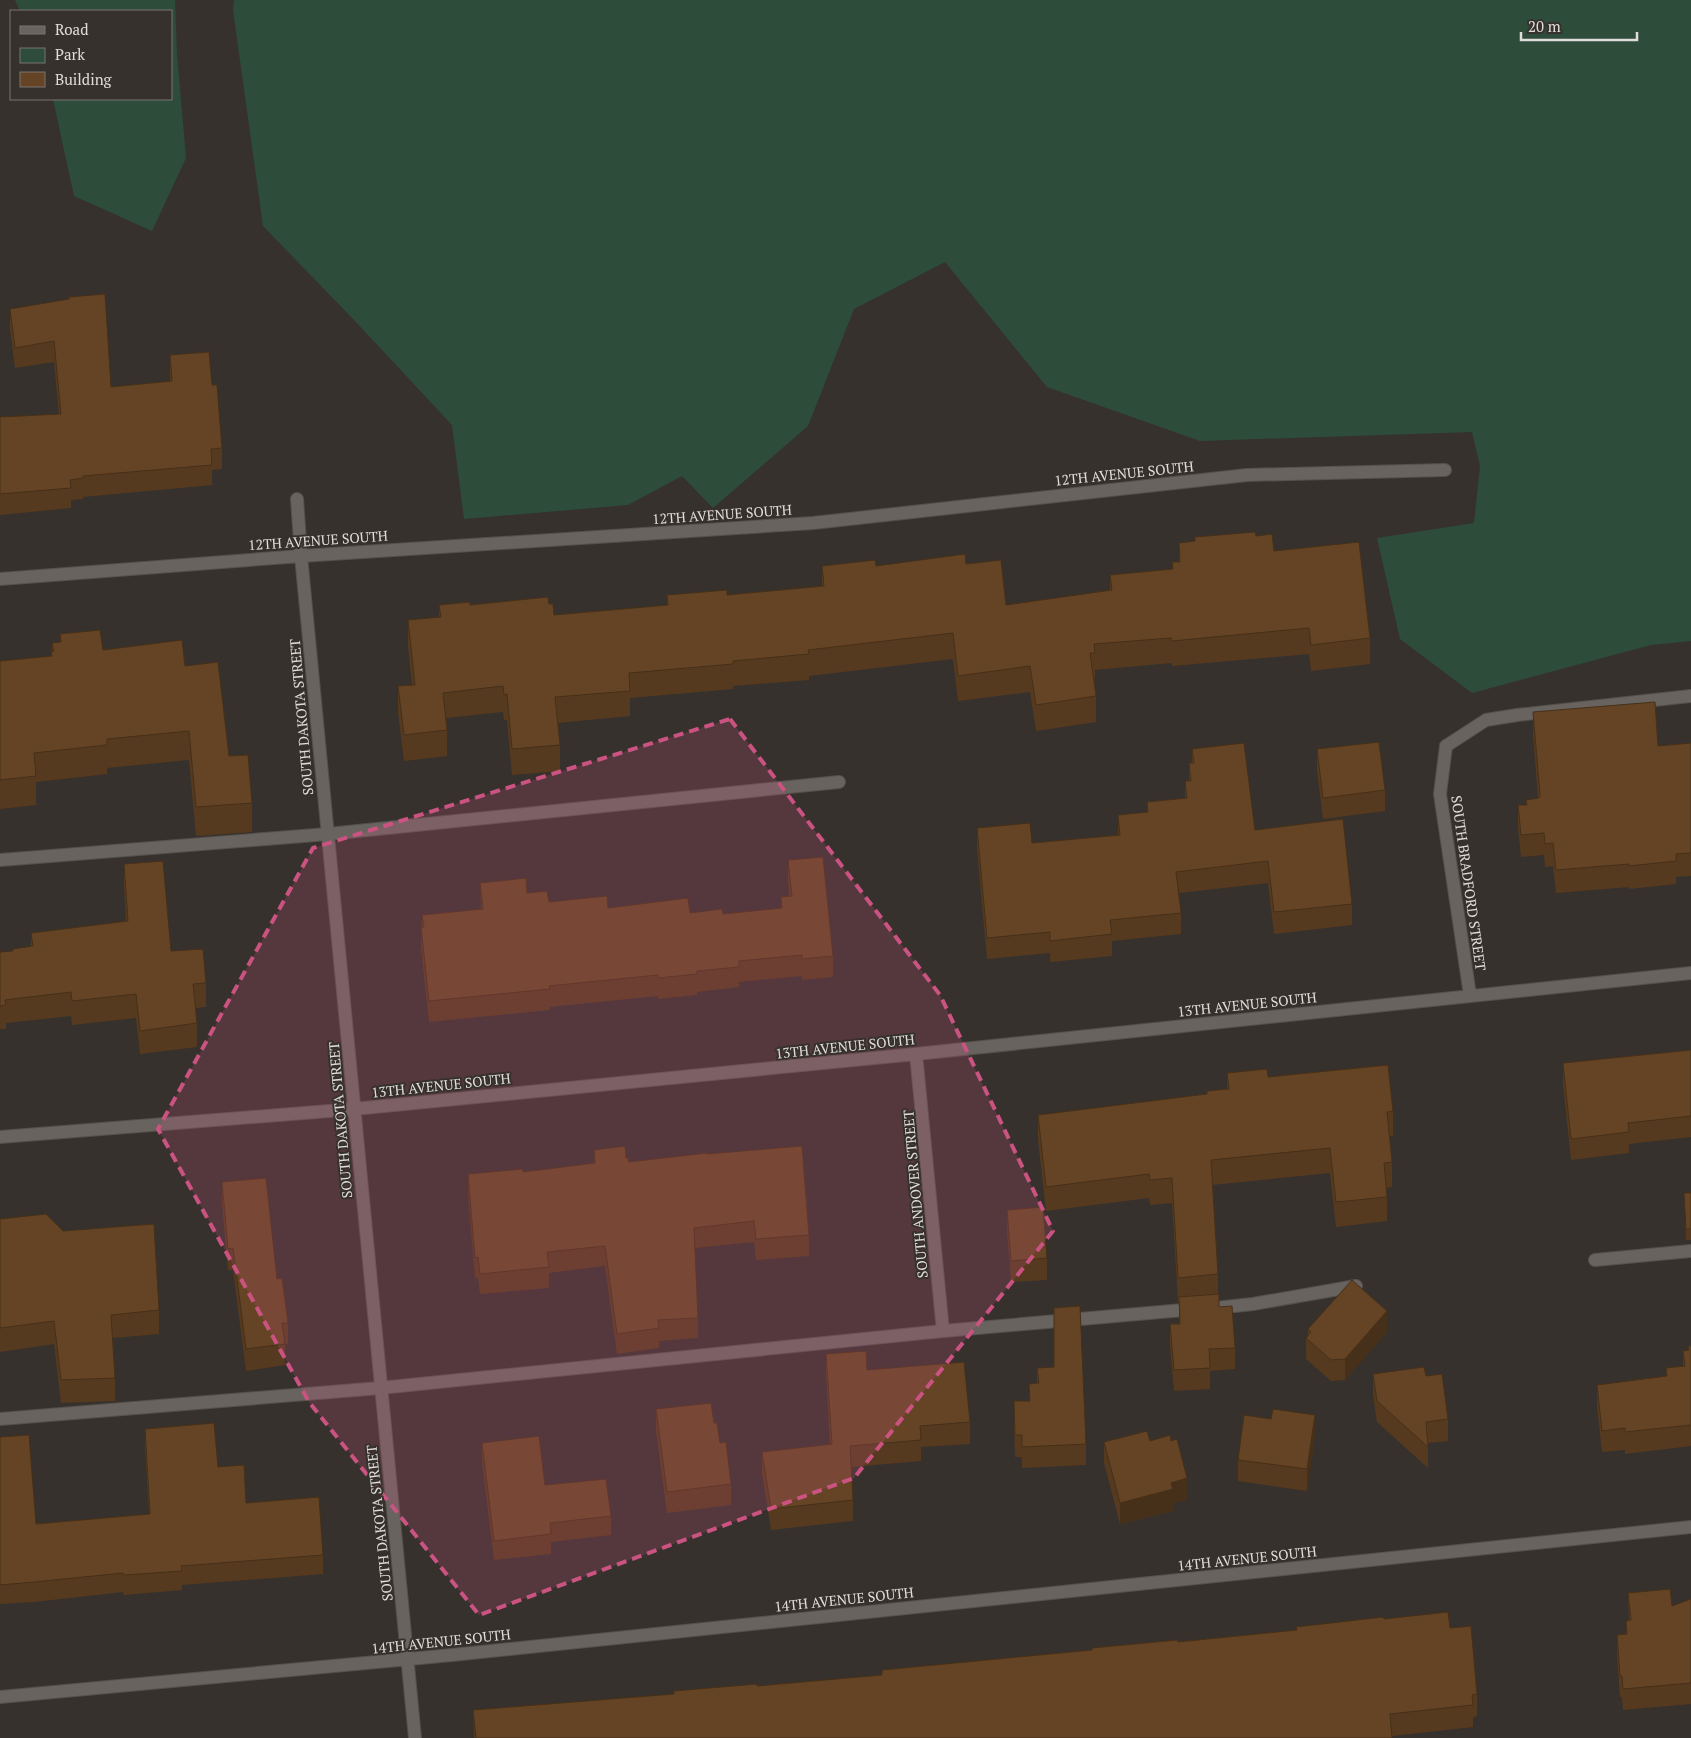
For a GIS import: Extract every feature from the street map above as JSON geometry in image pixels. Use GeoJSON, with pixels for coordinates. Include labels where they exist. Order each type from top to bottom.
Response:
{"type":"FeatureCollection","features":[{"type":"Feature","properties":{"kind":"street","name":"12TH AVENUE SOUTH"},"geometry":{"type":"LineString","coordinates":[[0,579],[301,556],[813,523],[1247,474],[1445,470]]}},
{"type":"Feature","properties":{"kind":"street","name":"SOUTH DAKOTA STREET"},"geometry":{"type":"LineString","coordinates":[[297,499],[380,1388],[415,1738]]}},
{"type":"Feature","properties":{"kind":"street","name":"SOUTH BRADFORD STREET"},"geometry":{"type":"LineString","coordinates":[[1470,995],[1440,794],[1446,746],[1486,720],[1691,696]]}},
{"type":"Feature","properties":{"kind":"street"},"geometry":{"type":"LineString","coordinates":[[0,860],[328,834],[839,782]]}},
{"type":"Feature","properties":{"kind":"street","name":"13TH AVENUE SOUTH"},"geometry":{"type":"LineString","coordinates":[[0,1136],[354,1108],[916,1054],[1691,973]]}},
{"type":"Feature","properties":{"kind":"street","name":"SOUTH ANDOVER STREET"},"geometry":{"type":"LineString","coordinates":[[916,1054],[942,1332]]}},
{"type":"Feature","properties":{"kind":"street"},"geometry":{"type":"LineString","coordinates":[[1595,1260],[1691,1251]]}},
{"type":"Feature","properties":{"kind":"street"},"geometry":{"type":"LineString","coordinates":[[0,1419],[380,1388],[942,1332],[1253,1304],[1356,1286]]}},
{"type":"Feature","properties":{"kind":"street","name":"14TH AVENUE SOUTH"},"geometry":{"type":"LineString","coordinates":[[0,1697],[407,1659],[1691,1527]]}},
{"type":"Feature","properties":{"kind":"highlighted area"},"geometry":{"type":"Polygon","coordinates":[[[730,719],[940,995],[1053,1231],[854,1478],[479,1615],[309,1402],[158,1129],[313,848],[730,719]]]}},
{"type":"Feature","properties":{"kind":"green space"},"geometry":{"type":"Polygon","coordinates":[[[15,0],[175,0],[177,54],[186,158],[152,231],[74,196],[53,100],[172,100],[172,10],[20,10],[15,0]]]}},
{"type":"Feature","properties":{"kind":"green space"},"geometry":{"type":"Polygon","coordinates":[[[234,0],[1691,0],[1691,641],[1651,645],[1472,693],[1400,639],[1377,538],[1474,523],[1480,466],[1472,432],[1200,441],[1047,387],[945,262],[854,309],[808,426],[713,508],[682,476],[628,505],[464,519],[452,425],[263,226],[233,10],[234,0]]]}},
{"type":"Feature","properties":{"kind":"building"},"geometry":{"type":"Polygon","coordinates":[[[105,294],[111,387],[172,381],[170,355],[209,352],[212,385],[217,385],[222,448],[211,449],[212,465],[83,476],[83,478],[70,480],[71,488],[0,494],[0,417],[61,414],[54,341],[15,348],[10,309],[69,299],[69,297],[105,294]]]}},
{"type":"Feature","properties":{"kind":"building"},"geometry":{"type":"Polygon","coordinates":[[[1255,532],[1256,536],[1272,534],[1274,551],[1359,542],[1370,638],[1311,645],[1309,628],[1172,641],[1171,638],[1094,644],[1095,653],[1090,653],[1096,696],[1036,705],[1030,666],[958,676],[953,633],[808,650],[809,654],[733,661],[733,664],[629,673],[630,691],[555,697],[560,745],[512,749],[507,694],[504,695],[503,686],[443,693],[447,730],[404,735],[398,686],[415,685],[408,620],[441,617],[439,605],[470,602],[470,605],[548,597],[549,604],[553,604],[554,615],[668,605],[667,595],[727,590],[727,595],[824,586],[822,566],[875,560],[876,566],[965,554],[966,564],[1001,560],[1006,605],[1112,590],[1110,575],[1173,569],[1172,562],[1180,562],[1179,543],[1195,541],[1195,537],[1255,532]]]}},
{"type":"Feature","properties":{"kind":"building"},"geometry":{"type":"Polygon","coordinates":[[[100,630],[103,650],[182,640],[185,666],[218,662],[229,756],[248,755],[252,803],[196,807],[189,731],[107,739],[107,745],[34,753],[36,776],[0,780],[0,661],[52,656],[51,652],[54,651],[52,643],[61,642],[60,634],[100,630]]]}},
{"type":"Feature","properties":{"kind":"building"},"geometry":{"type":"Polygon","coordinates":[[[1655,702],[1658,746],[1691,743],[1691,853],[1676,854],[1676,861],[1556,870],[1553,843],[1545,844],[1544,833],[1521,835],[1518,805],[1527,805],[1526,800],[1539,798],[1540,795],[1533,712],[1655,702]]]}},
{"type":"Feature","properties":{"kind":"building"},"geometry":{"type":"Polygon","coordinates":[[[1379,742],[1385,790],[1323,798],[1317,749],[1379,742]]]}},
{"type":"Feature","properties":{"kind":"building"},"geometry":{"type":"Polygon","coordinates":[[[1244,743],[1255,830],[1343,819],[1352,904],[1274,912],[1268,861],[1176,872],[1181,913],[1110,920],[1112,934],[1050,941],[1050,932],[987,938],[977,828],[1030,823],[1032,843],[1120,835],[1118,815],[1148,812],[1147,802],[1187,798],[1185,781],[1191,781],[1189,763],[1194,763],[1192,749],[1244,743]]]}},
{"type":"Feature","properties":{"kind":"building"},"geometry":{"type":"Polygon","coordinates":[[[823,857],[833,956],[802,959],[802,955],[739,961],[739,967],[697,971],[697,974],[658,978],[658,975],[549,986],[550,989],[429,1001],[421,927],[424,927],[422,915],[483,909],[480,883],[526,878],[527,893],[547,891],[549,902],[607,896],[608,908],[688,898],[690,913],[722,909],[723,914],[782,908],[781,897],[792,896],[788,860],[823,857]]]}},
{"type":"Feature","properties":{"kind":"building"},"geometry":{"type":"Polygon","coordinates":[[[163,861],[171,951],[203,949],[206,983],[193,984],[197,1023],[140,1031],[136,994],[72,1001],[71,992],[5,1000],[6,1005],[0,1006],[0,952],[33,946],[31,933],[128,921],[124,864],[163,861]]]}},
{"type":"Feature","properties":{"kind":"building"},"geometry":{"type":"Polygon","coordinates":[[[1691,1050],[1691,1116],[1628,1123],[1629,1132],[1571,1139],[1563,1063],[1691,1050]]]}},
{"type":"Feature","properties":{"kind":"building"},"geometry":{"type":"Polygon","coordinates":[[[1388,1065],[1393,1111],[1387,1112],[1392,1162],[1384,1163],[1387,1197],[1336,1202],[1330,1148],[1211,1160],[1218,1274],[1178,1278],[1172,1178],[1150,1180],[1149,1174],[1046,1187],[1038,1115],[1207,1094],[1207,1091],[1229,1089],[1227,1073],[1267,1069],[1268,1077],[1388,1065]]]}},
{"type":"Feature","properties":{"kind":"building"},"geometry":{"type":"Polygon","coordinates":[[[625,1146],[626,1158],[628,1158],[629,1162],[707,1153],[802,1146],[809,1235],[756,1239],[754,1221],[694,1228],[698,1318],[658,1320],[659,1328],[617,1334],[605,1246],[547,1252],[549,1267],[480,1274],[478,1257],[475,1258],[468,1174],[523,1169],[523,1172],[595,1163],[594,1150],[625,1146]]]}},
{"type":"Feature","properties":{"kind":"building"},"geometry":{"type":"Polygon","coordinates":[[[266,1178],[277,1279],[282,1278],[288,1323],[282,1323],[285,1344],[246,1349],[233,1248],[228,1249],[222,1182],[266,1178]]]}},
{"type":"Feature","properties":{"kind":"building"},"geometry":{"type":"Polygon","coordinates":[[[1684,1193],[1691,1193],[1691,1229],[1686,1229],[1684,1193]]]}},
{"type":"Feature","properties":{"kind":"building"},"geometry":{"type":"Polygon","coordinates":[[[1043,1207],[1047,1258],[1011,1261],[1007,1210],[1043,1207]]]}},
{"type":"Feature","properties":{"kind":"building"},"geometry":{"type":"Polygon","coordinates":[[[46,1214],[63,1231],[154,1224],[159,1310],[111,1315],[115,1378],[61,1380],[54,1321],[0,1328],[0,1219],[46,1214]]]}},
{"type":"Feature","properties":{"kind":"building"},"geometry":{"type":"Polygon","coordinates":[[[1352,1280],[1387,1311],[1345,1359],[1331,1360],[1306,1338],[1311,1332],[1308,1329],[1352,1280]]]}},
{"type":"Feature","properties":{"kind":"building"},"geometry":{"type":"Polygon","coordinates":[[[1219,1294],[1219,1307],[1232,1306],[1235,1348],[1209,1349],[1210,1368],[1174,1370],[1170,1324],[1180,1324],[1179,1297],[1219,1294]]]}},
{"type":"Feature","properties":{"kind":"building"},"geometry":{"type":"Polygon","coordinates":[[[1080,1306],[1086,1444],[1022,1447],[1022,1435],[1015,1435],[1014,1401],[1030,1401],[1029,1384],[1039,1383],[1037,1368],[1054,1367],[1054,1308],[1080,1306]]]}},
{"type":"Feature","properties":{"kind":"building"},"geometry":{"type":"Polygon","coordinates":[[[1688,1346],[1691,1346],[1691,1425],[1625,1432],[1625,1428],[1602,1431],[1597,1385],[1667,1376],[1666,1368],[1685,1366],[1683,1351],[1689,1350],[1688,1346]]]}},
{"type":"Feature","properties":{"kind":"building"},"geometry":{"type":"Polygon","coordinates":[[[866,1351],[867,1370],[964,1362],[970,1422],[920,1426],[921,1440],[850,1446],[853,1500],[771,1509],[762,1452],[832,1444],[826,1354],[866,1351]]]}},
{"type":"Feature","properties":{"kind":"building"},"geometry":{"type":"Polygon","coordinates":[[[1424,1367],[1426,1376],[1442,1374],[1448,1419],[1426,1422],[1428,1447],[1377,1401],[1373,1374],[1424,1367]]]}},
{"type":"Feature","properties":{"kind":"building"},"geometry":{"type":"Polygon","coordinates":[[[711,1403],[720,1443],[726,1442],[731,1484],[667,1492],[656,1409],[711,1403]]]}},
{"type":"Feature","properties":{"kind":"building"},"geometry":{"type":"Polygon","coordinates":[[[1273,1409],[1315,1415],[1307,1469],[1238,1460],[1244,1415],[1271,1419],[1273,1409]]]}},
{"type":"Feature","properties":{"kind":"building"},"geometry":{"type":"Polygon","coordinates":[[[214,1423],[218,1467],[244,1465],[246,1503],[319,1497],[323,1555],[181,1566],[182,1571],[124,1575],[123,1573],[0,1585],[0,1437],[29,1435],[36,1524],[150,1514],[145,1429],[214,1423]]]}},
{"type":"Feature","properties":{"kind":"building"},"geometry":{"type":"Polygon","coordinates":[[[1147,1431],[1150,1441],[1170,1435],[1171,1441],[1177,1439],[1187,1478],[1171,1483],[1173,1489],[1120,1503],[1104,1442],[1147,1431]]]}},
{"type":"Feature","properties":{"kind":"building"},"geometry":{"type":"Polygon","coordinates":[[[539,1436],[545,1485],[606,1479],[611,1516],[550,1523],[551,1534],[494,1541],[482,1443],[539,1436]]]}},
{"type":"Feature","properties":{"kind":"building"},"geometry":{"type":"Polygon","coordinates":[[[1670,1589],[1672,1606],[1691,1599],[1691,1683],[1623,1689],[1622,1676],[1620,1676],[1617,1635],[1627,1634],[1626,1621],[1631,1620],[1628,1593],[1670,1589]]]}},
{"type":"Feature","properties":{"kind":"building"},"geometry":{"type":"Polygon","coordinates":[[[1448,1612],[1450,1628],[1471,1626],[1477,1694],[1472,1695],[1473,1705],[1390,1714],[1392,1738],[476,1738],[473,1710],[674,1694],[674,1691],[882,1675],[882,1670],[1092,1650],[1092,1648],[1177,1640],[1178,1642],[1297,1630],[1296,1627],[1448,1612]]]}}]}
